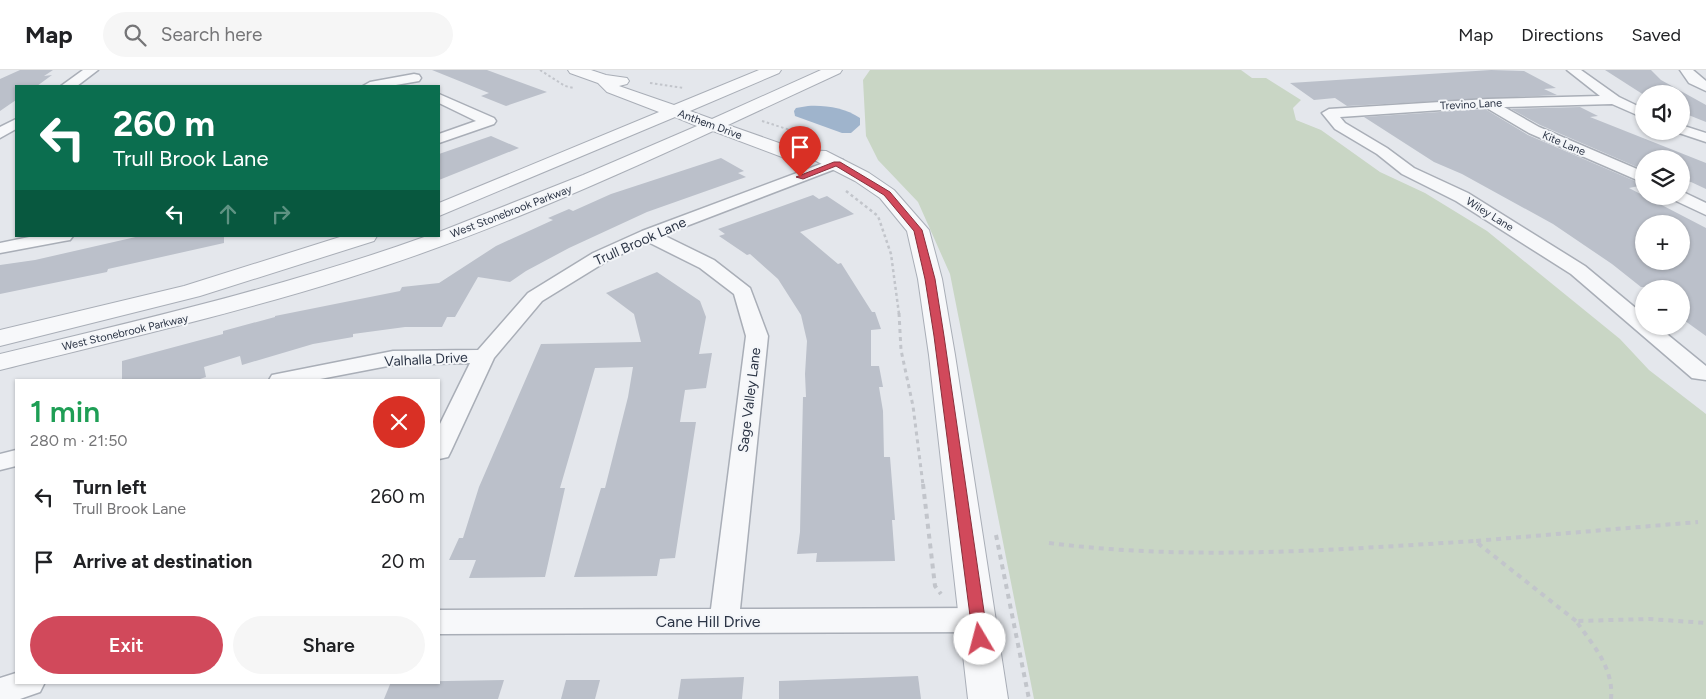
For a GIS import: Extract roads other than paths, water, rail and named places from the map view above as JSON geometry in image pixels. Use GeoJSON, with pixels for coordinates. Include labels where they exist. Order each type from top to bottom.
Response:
{"type":"FeatureCollection","features":[{"type":"Feature","properties":{"kind":"street"},"geometry":{"type":"LineString","coordinates":[[70,85],[92,70]]}},
{"type":"Feature","properties":{"kind":"street","name":"Anthem Drive"},"geometry":{"type":"LineString","coordinates":[[576,70],[604,80],[632,82],[689,96],[722,121],[797,156],[832,168]]}},
{"type":"Feature","properties":{"kind":"street","name":"West Stonebrook Parkway"},"geometry":{"type":"LineString","coordinates":[[440,210],[675,111],[689,96],[773,70]]}},
{"type":"Feature","properties":{"kind":"street","name":"West Stonebrook Parkway"},"geometry":{"type":"LineString","coordinates":[[0,362],[189,316],[341,273],[564,192],[834,70]]}},
{"type":"Feature","properties":{"kind":"street"},"geometry":{"type":"LineString","coordinates":[[1572,70],[1591,86],[1635,110]]}},
{"type":"Feature","properties":{"kind":"street"},"geometry":{"type":"LineString","coordinates":[[1686,70],[1694,80],[1706,87]]}},
{"type":"Feature","properties":{"kind":"street"},"geometry":{"type":"LineString","coordinates":[[376,85],[415,78]]}},
{"type":"Feature","properties":{"kind":"street","name":"Anthem Drive"},"geometry":{"type":"LineString","coordinates":[[604,80],[612,89],[675,111],[722,121]]}},
{"type":"Feature","properties":{"kind":"street"},"geometry":{"type":"LineString","coordinates":[[440,98],[488,121],[440,139]]}},
{"type":"Feature","properties":{"kind":"street","name":"Trevino Lane"},"geometry":{"type":"LineString","coordinates":[[1329,113],[1488,103],[1614,100]]}},
{"type":"Feature","properties":{"kind":"street","name":"Kite Lane"},"geometry":{"type":"LineString","coordinates":[[1488,103],[1534,130],[1635,174]]}},
{"type":"Feature","properties":{"kind":"street","name":"Wiley Lane"},"geometry":{"type":"LineString","coordinates":[[1329,113],[1340,126],[1408,171],[1462,197],[1578,270],[1635,318]]}},
{"type":"Feature","properties":{"kind":"street"},"geometry":{"type":"LineString","coordinates":[[5,132],[15,123]]}},
{"type":"Feature","properties":{"kind":"street"},"geometry":{"type":"LineString","coordinates":[[1690,132],[1706,138]]}},
{"type":"Feature","properties":{"kind":"street"},"geometry":{"type":"LineString","coordinates":[[832,168],[887,194],[918,230],[930,279],[939,336],[988,699]]}},
{"type":"Feature","properties":{"kind":"street","name":"Trull Brook Lane"},"geometry":{"type":"LineString","coordinates":[[440,449],[484,356],[536,297],[600,257],[648,235],[832,168]]}},
{"type":"Feature","properties":{"kind":"street"},"geometry":{"type":"LineString","coordinates":[[1690,201],[1706,210]]}},
{"type":"Feature","properties":{"kind":"street","name":"Sage Valley Lane"},"geometry":{"type":"LineString","coordinates":[[648,235],[707,264],[744,292],[757,336],[724,621]]}},
{"type":"Feature","properties":{"kind":"street"},"geometry":{"type":"LineString","coordinates":[[0,248],[59,237]]}},
{"type":"Feature","properties":{"kind":"street","name":"West Stonebrook Parkway"},"geometry":{"type":"LineString","coordinates":[[0,338],[192,291],[363,237]]}},
{"type":"Feature","properties":{"kind":"street","name":"Wiley Lane"},"geometry":{"type":"LineString","coordinates":[[1655,335],[1703,373]]}},
{"type":"Feature","properties":{"kind":"street","name":"Valhalla Drive"},"geometry":{"type":"LineString","coordinates":[[285,379],[393,358],[484,356]]}},
{"type":"Feature","properties":{"kind":"street"},"geometry":{"type":"LineString","coordinates":[[0,462],[15,458]]}},
{"type":"Feature","properties":{"kind":"street","name":"Cane Hill Drive"},"geometry":{"type":"LineString","coordinates":[[440,622],[978,620]]}},
{"type":"Feature","properties":{"kind":"street"},"geometry":{"type":"LineString","coordinates":[[0,692],[23,684]]}},
{"type":"Feature","properties":{"kind":"water"},"geometry":{"type":"Polygon","coordinates":[[[822,106],[848,112],[860,118],[860,125],[851,133],[842,133],[795,116],[794,111],[796,108],[822,106]]]}}]}
